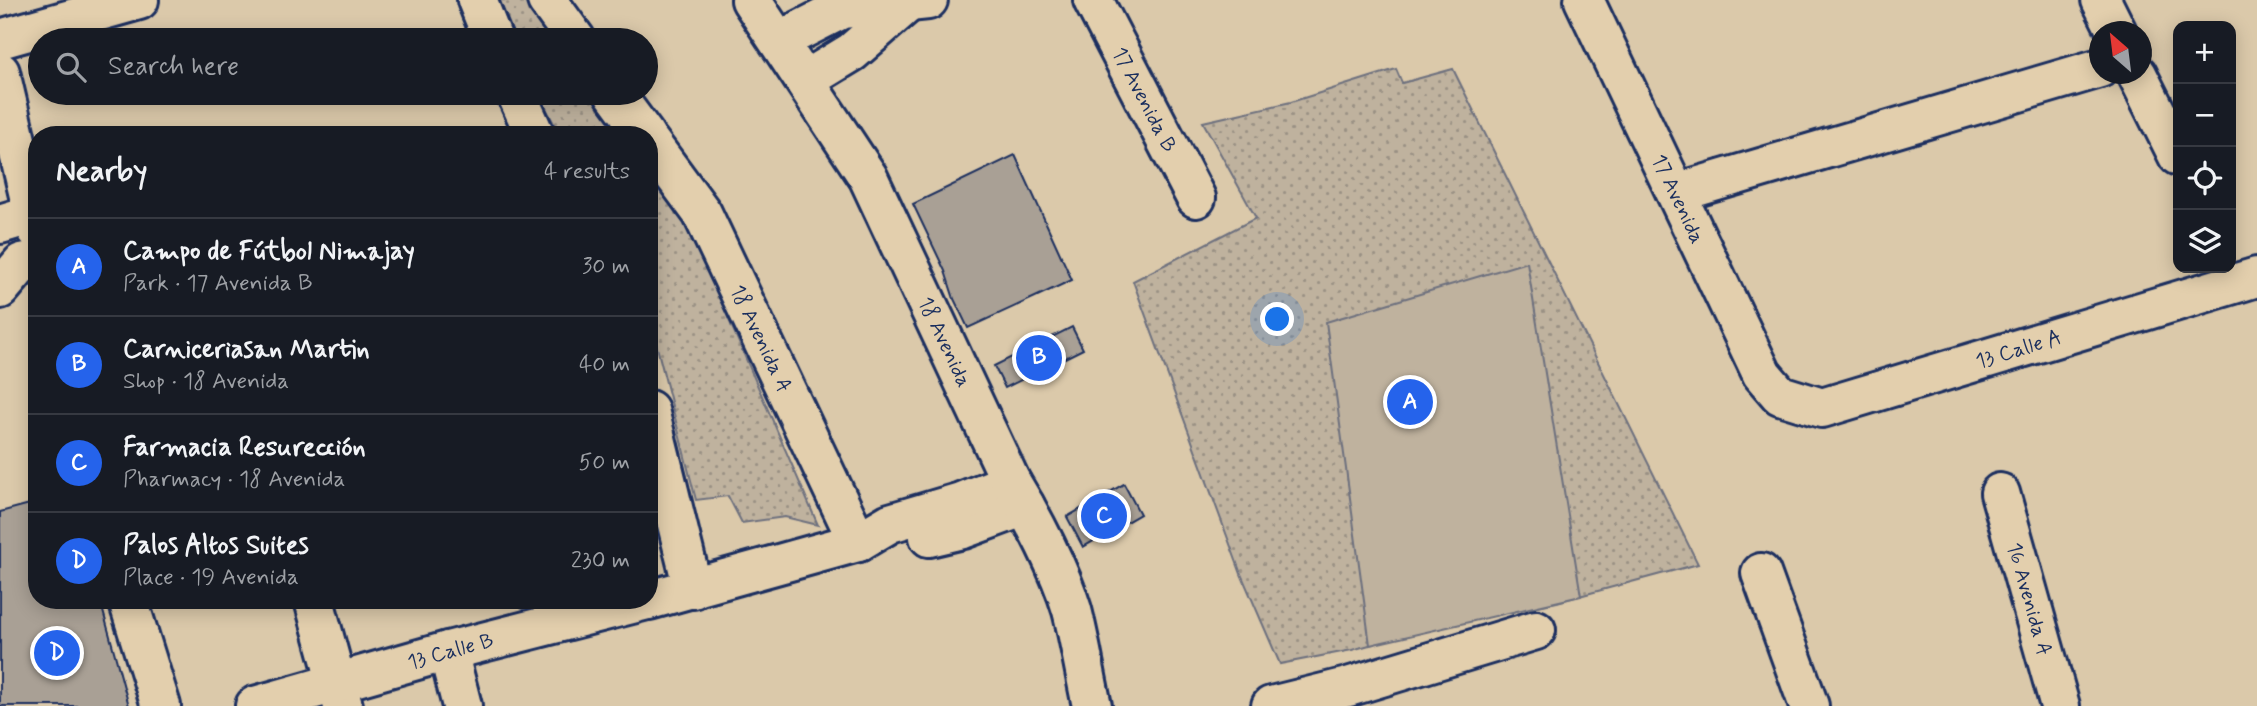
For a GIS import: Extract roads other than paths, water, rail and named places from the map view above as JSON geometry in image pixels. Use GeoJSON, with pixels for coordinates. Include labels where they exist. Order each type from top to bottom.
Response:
{"type":"FeatureCollection","features":[{"type":"Feature","properties":{"kind":"street"},"geometry":{"type":"LineString","coordinates":[[39,28],[139,0]]}},
{"type":"Feature","properties":{"kind":"street"},"geometry":{"type":"LineString","coordinates":[[477,0],[488,28]]}},
{"type":"Feature","properties":{"kind":"street"},"geometry":{"type":"LineString","coordinates":[[547,0],[567,28]]}},
{"type":"Feature","properties":{"kind":"street","name":"18 Avenida"},"geometry":{"type":"LineString","coordinates":[[751,0],[868,177],[1071,608],[1092,706]]}},
{"type":"Feature","properties":{"kind":"street","name":"17 Avenida B"},"geometry":{"type":"LineString","coordinates":[[1093,0],[1196,198]]}},
{"type":"Feature","properties":{"kind":"street","name":"17 Avenida"},"geometry":{"type":"LineString","coordinates":[[1584,0],[1762,374],[1780,395]]}},
{"type":"Feature","properties":{"kind":"street"},"geometry":{"type":"LineString","coordinates":[[2101,0],[2111,21]]}},
{"type":"Feature","properties":{"kind":"street"},"geometry":{"type":"LineString","coordinates":[[779,41],[842,9],[918,1]]}},
{"type":"Feature","properties":{"kind":"street"},"geometry":{"type":"LineString","coordinates":[[806,80],[852,52],[918,1]]}},
{"type":"Feature","properties":{"kind":"street"},"geometry":{"type":"LineString","coordinates":[[0,39],[28,31]]}},
{"type":"Feature","properties":{"kind":"street"},"geometry":{"type":"LineString","coordinates":[[1676,193],[2089,71]]}},
{"type":"Feature","properties":{"kind":"street"},"geometry":{"type":"LineString","coordinates":[[0,72],[23,223]]}},
{"type":"Feature","properties":{"kind":"street"},"geometry":{"type":"LineString","coordinates":[[2142,84],[2174,147]]}},
{"type":"Feature","properties":{"kind":"street"},"geometry":{"type":"LineString","coordinates":[[521,105],[531,126]]}},
{"type":"Feature","properties":{"kind":"street"},"geometry":{"type":"LineString","coordinates":[[623,105],[638,126]]}},
{"type":"Feature","properties":{"kind":"street","name":"18 Avenida A"},"geometry":{"type":"LineString","coordinates":[[658,153],[702,213],[858,542]]}},
{"type":"Feature","properties":{"kind":"street"},"geometry":{"type":"LineString","coordinates":[[0,289],[22,263],[28,262]]}},
{"type":"Feature","properties":{"kind":"street","name":"13 Calle A"},"geometry":{"type":"LineString","coordinates":[[1780,395],[1822,408],[2243,273]]}},
{"type":"Feature","properties":{"kind":"street"},"geometry":{"type":"LineString","coordinates":[[658,447],[693,589]]}},
{"type":"Feature","properties":{"kind":"street","name":"16 Avenida A"},"geometry":{"type":"LineString","coordinates":[[2000,493],[2060,706]]}},
{"type":"Feature","properties":{"kind":"street","name":"13 Calle B"},"geometry":{"type":"LineString","coordinates":[[658,598],[858,542],[897,545],[963,529],[1018,494]]}},
{"type":"Feature","properties":{"kind":"street"},"geometry":{"type":"LineString","coordinates":[[1761,573],[1809,706]]}},
{"type":"Feature","properties":{"kind":"street"},"geometry":{"type":"LineString","coordinates":[[131,609],[161,706]]}},
{"type":"Feature","properties":{"kind":"street"},"geometry":{"type":"LineString","coordinates":[[316,609],[340,694]]}},
{"type":"Feature","properties":{"kind":"street","name":"13 Calle B"},"geometry":{"type":"LineString","coordinates":[[255,706],[340,694],[448,651],[613,609]]}},
{"type":"Feature","properties":{"kind":"street"},"geometry":{"type":"LineString","coordinates":[[1270,706],[1348,687],[1536,630]]}},
{"type":"Feature","properties":{"kind":"street"},"geometry":{"type":"LineString","coordinates":[[448,651],[462,706]]}},
{"type":"Feature","properties":{"kind":"place","name":"Carniceriasan Martin"},"geometry":{"type":"Point","coordinates":[1039,358]}},
{"type":"Feature","properties":{"kind":"place","name":"Campo de Fútbol Nimajay"},"geometry":{"type":"Point","coordinates":[1410,402]}},
{"type":"Feature","properties":{"kind":"place","name":"Farmacia Resurección"},"geometry":{"type":"Point","coordinates":[1104,516]}},
{"type":"Feature","properties":{"kind":"place","name":"Palos Altos Suites"},"geometry":{"type":"Point","coordinates":[57,653]}}]}
